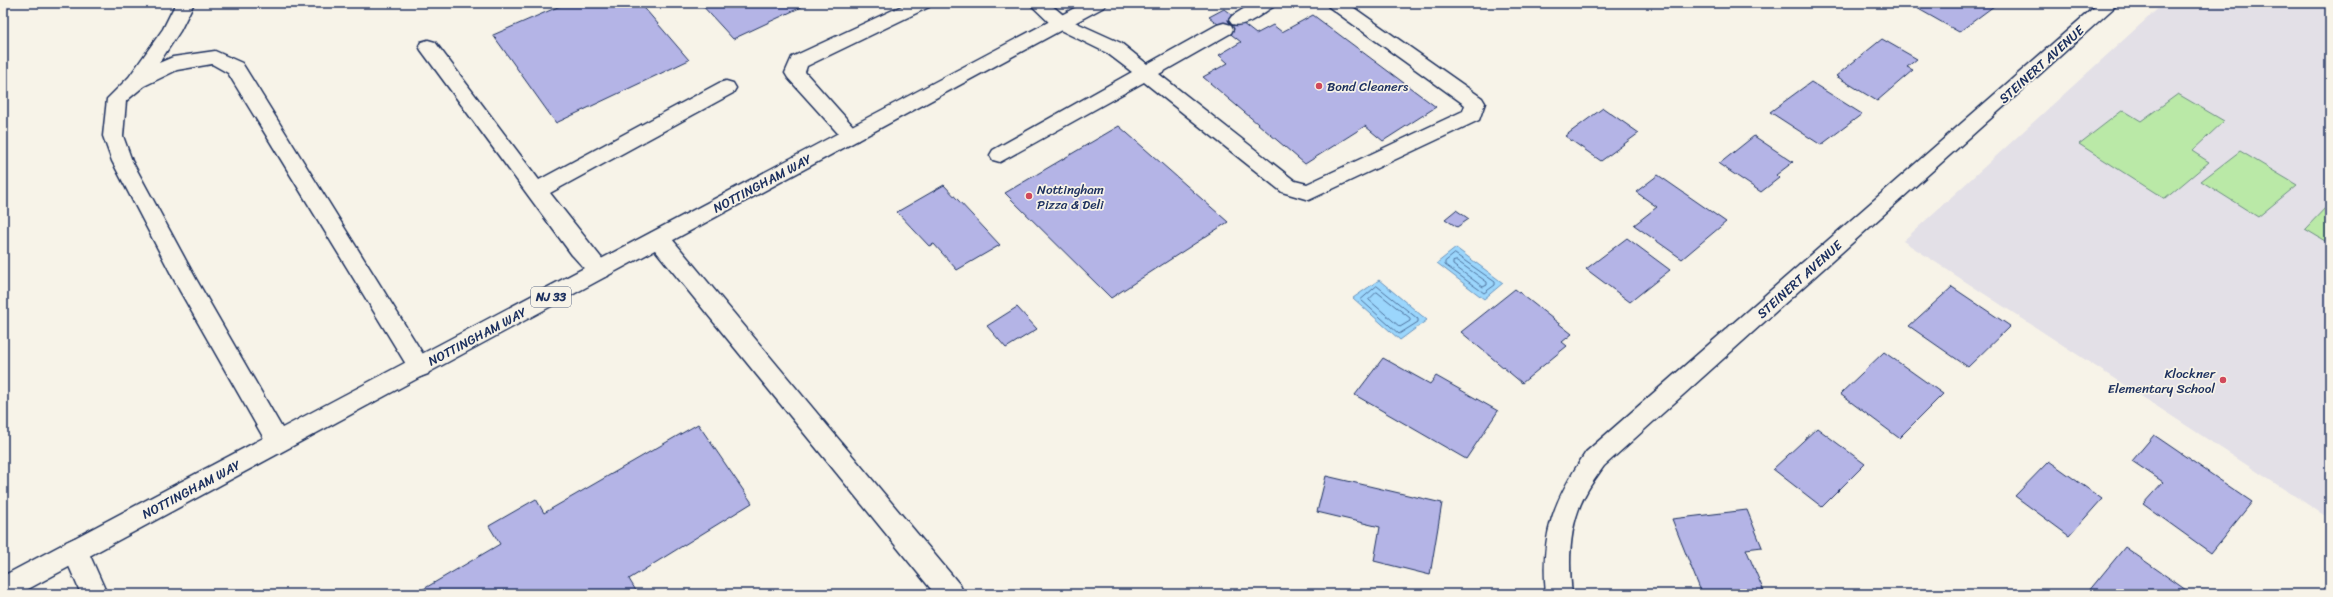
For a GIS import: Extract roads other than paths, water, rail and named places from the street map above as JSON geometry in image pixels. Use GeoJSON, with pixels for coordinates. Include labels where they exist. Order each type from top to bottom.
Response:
{"type":"FeatureCollection","features":[{"type":"Feature","properties":{"kind":"main road"},"geometry":{"type":"LineString","coordinates":[[185,3],[171,31],[137,81],[117,99],[113,136],[122,161],[188,285],[278,442]]}},
{"type":"Feature","properties":{"kind":"main road"},"geometry":{"type":"LineString","coordinates":[[851,136],[795,73],[799,62],[923,3]]}},
{"type":"Feature","properties":{"kind":"main road"},"geometry":{"type":"LineString","coordinates":[[1038,3],[1061,23],[1114,48],[1143,73],[1289,187],[1309,192],[1472,116],[1475,103],[1335,3]]}},
{"type":"Feature","properties":{"kind":"main road","name":"NOTTINGHAM WAY"},"geometry":{"type":"LineString","coordinates":[[3,589],[1098,3]]}},
{"type":"Feature","properties":{"kind":"main road"},"geometry":{"type":"LineString","coordinates":[[1000,155],[1267,3]]}},
{"type":"Feature","properties":{"kind":"main road","name":"STEINERT AVENUE"},"geometry":{"type":"LineString","coordinates":[[1559,594],[1556,574],[1560,529],[1573,493],[1595,460],[2110,3]]}},
{"type":"Feature","properties":{"kind":"main road"},"geometry":{"type":"LineString","coordinates":[[428,46],[580,249],[600,270]]}},
{"type":"Feature","properties":{"kind":"main road"},"geometry":{"type":"LineString","coordinates":[[137,81],[173,64],[215,57],[235,68],[420,367]]}},
{"type":"Feature","properties":{"kind":"main road"},"geometry":{"type":"LineString","coordinates":[[536,191],[726,88]]}},
{"type":"Feature","properties":{"kind":"main road"},"geometry":{"type":"LineString","coordinates":[[658,239],[951,594]]}},
{"type":"Feature","properties":{"kind":"main road"},"geometry":{"type":"LineString","coordinates":[[75,550],[94,594]]}},
{"type":"Feature","properties":{"kind":"water"},"geometry":{"type":"Polygon","coordinates":[[[1456,248],[1503,283],[1484,299],[1437,263],[1456,248]]]}},
{"type":"Feature","properties":{"kind":"water"},"geometry":{"type":"Polygon","coordinates":[[[1379,280],[1427,320],[1400,340],[1353,298],[1379,280]]]}},
{"type":"Feature","properties":{"kind":"place","name":"Bond Cleaners"},"geometry":{"type":"Point","coordinates":[1319,86]}},
{"type":"Feature","properties":{"kind":"place","name":"Nottingham Pizza & Deli"},"geometry":{"type":"Point","coordinates":[1029,196]}},
{"type":"Feature","properties":{"kind":"place","name":"Klockner Elementary School"},"geometry":{"type":"Point","coordinates":[2223,380]}}]}
